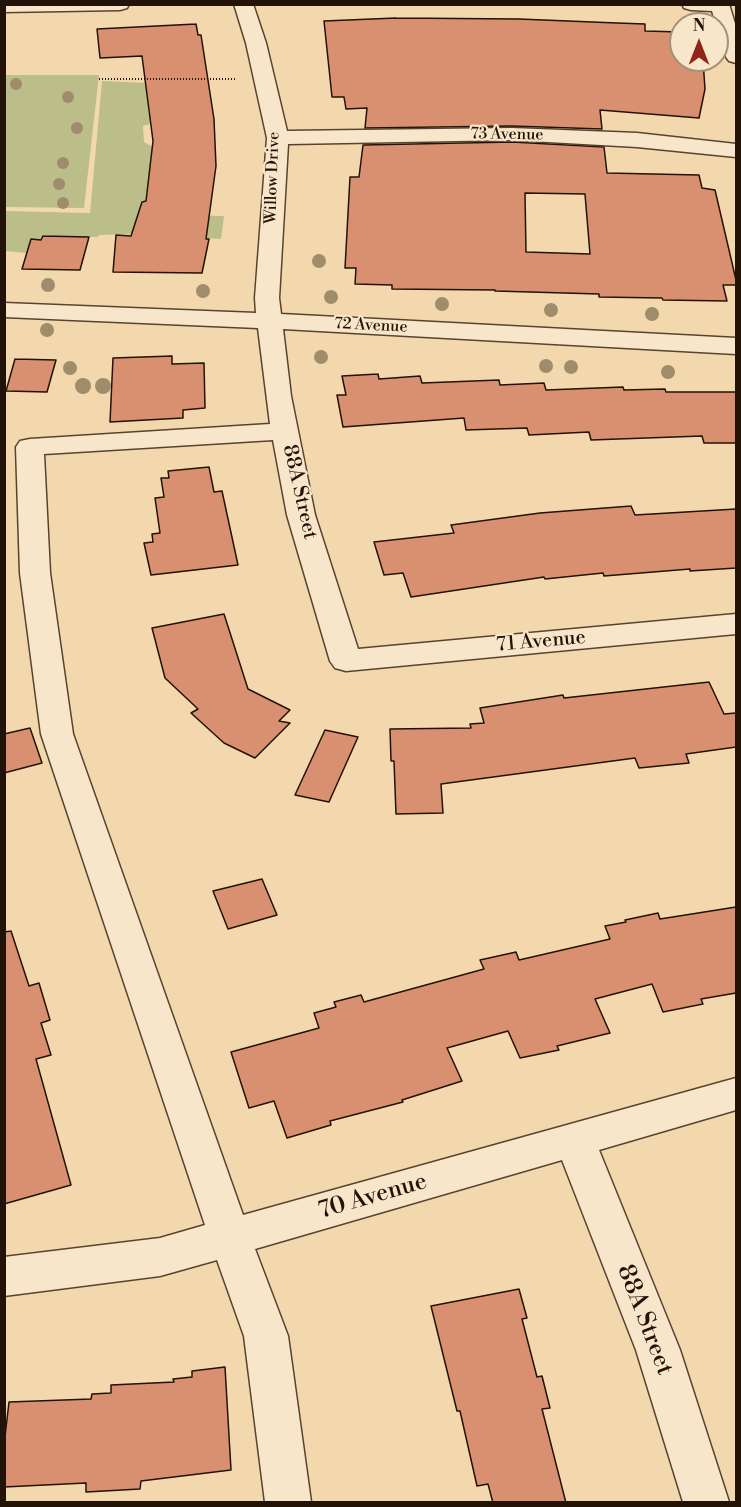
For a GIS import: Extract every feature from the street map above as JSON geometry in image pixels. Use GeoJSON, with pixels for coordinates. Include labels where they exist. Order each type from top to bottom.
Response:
{"type":"FeatureCollection","features":[{"type":"Feature","properties":{"kind":"street"},"geometry":{"type":"LineString","coordinates":[[4,6],[120,4]]}},
{"type":"Feature","properties":{"kind":"street","name":"Willow Drive"},"geometry":{"type":"LineString","coordinates":[[243,4],[256,43],[278,138],[267,298],[268,321]]}},
{"type":"Feature","properties":{"kind":"street"},"geometry":{"type":"LineString","coordinates":[[692,4],[720,6],[736,57]]}},
{"type":"Feature","properties":{"kind":"street","name":"73 Avenue"},"geometry":{"type":"LineString","coordinates":[[278,138],[512,134],[637,141],[736,150]]}},
{"type":"Feature","properties":{"kind":"street","name":"72 Avenue"},"geometry":{"type":"LineString","coordinates":[[4,310],[268,321],[736,346]]}},
{"type":"Feature","properties":{"kind":"street","name":"88A Street"},"geometry":{"type":"LineString","coordinates":[[268,321],[301,514],[346,661]]}},
{"type":"Feature","properties":{"kind":"street"},"geometry":{"type":"LineString","coordinates":[[285,431],[17,447],[57,734],[266,1336],[288,1503]]}},
{"type":"Feature","properties":{"kind":"street","name":"71 Avenue"},"geometry":{"type":"LineString","coordinates":[[346,661],[736,624]]}},
{"type":"Feature","properties":{"kind":"street","name":"70 Avenue"},"geometry":{"type":"LineString","coordinates":[[4,1277],[160,1257],[736,1094]]}},
{"type":"Feature","properties":{"kind":"street","name":"88A Street"},"geometry":{"type":"LineString","coordinates":[[575,1141],[658,1350],[706,1503]]}},
{"type":"Feature","properties":{"kind":"path"},"geometry":{"type":"LineString","coordinates":[[99,79],[236,79]]}},
{"type":"Feature","properties":{"kind":"green space"},"geometry":{"type":"Polygon","coordinates":[[[5,75],[99,75],[84,208],[5,207],[5,75]]]}},
{"type":"Feature","properties":{"kind":"green space"},"geometry":{"type":"Polygon","coordinates":[[[102,81],[147,83],[151,103],[148,106],[148,113],[153,113],[153,123],[143,126],[144,142],[153,147],[147,201],[142,202],[139,214],[224,216],[221,239],[134,234],[99,235],[98,237],[43,236],[41,240],[31,240],[27,253],[5,251],[5,211],[90,213],[102,81]]]}},
{"type":"Feature","properties":{"kind":"building"},"geometry":{"type":"Polygon","coordinates":[[[396,18],[519,19],[645,24],[645,31],[669,32],[669,72],[704,72],[705,89],[699,118],[600,110],[602,129],[512,126],[365,128],[367,108],[346,109],[344,97],[332,97],[324,21],[396,18]]]}},
{"type":"Feature","properties":{"kind":"building"},"geometry":{"type":"Polygon","coordinates":[[[196,24],[198,35],[201,35],[214,119],[216,166],[206,239],[209,239],[202,273],[113,272],[116,235],[131,236],[142,202],[146,201],[153,141],[142,56],[100,58],[97,29],[196,24]]]}},
{"type":"Feature","properties":{"kind":"building"},"geometry":{"type":"Polygon","coordinates":[[[512,142],[604,147],[607,173],[699,175],[702,188],[715,190],[736,285],[723,285],[727,301],[599,297],[599,294],[495,290],[392,289],[392,285],[355,284],[356,268],[345,268],[350,177],[359,177],[363,145],[512,142]],[[525,193],[526,252],[590,254],[585,194],[525,193]]]}},
{"type":"Feature","properties":{"kind":"building"},"geometry":{"type":"Polygon","coordinates":[[[43,236],[89,237],[80,270],[22,269],[31,239],[41,240],[43,236]]]}},
{"type":"Feature","properties":{"kind":"building"},"geometry":{"type":"Polygon","coordinates":[[[172,356],[172,364],[204,363],[205,408],[183,410],[183,418],[110,422],[113,358],[172,356]]]}},
{"type":"Feature","properties":{"kind":"building"},"geometry":{"type":"Polygon","coordinates":[[[15,359],[56,360],[47,392],[6,391],[15,359]]]}},
{"type":"Feature","properties":{"kind":"building"},"geometry":{"type":"Polygon","coordinates":[[[378,374],[379,379],[420,376],[422,383],[499,380],[500,385],[544,383],[546,390],[623,387],[624,390],[665,389],[666,392],[736,392],[736,443],[704,443],[702,436],[591,440],[589,432],[529,435],[527,428],[466,430],[464,418],[343,427],[337,395],[346,395],[342,376],[378,374]]]}},
{"type":"Feature","properties":{"kind":"building"},"geometry":{"type":"Polygon","coordinates":[[[209,467],[214,492],[222,491],[238,565],[151,575],[144,543],[153,542],[152,534],[160,533],[155,498],[164,497],[161,478],[169,478],[168,471],[209,467]]]}},
{"type":"Feature","properties":{"kind":"building"},"geometry":{"type":"Polygon","coordinates":[[[631,506],[635,515],[736,509],[736,568],[604,576],[603,573],[545,579],[544,577],[411,597],[403,573],[384,575],[374,542],[454,533],[451,525],[540,513],[631,506]]]}},
{"type":"Feature","properties":{"kind":"building"},"geometry":{"type":"Polygon","coordinates":[[[224,614],[248,689],[290,710],[279,721],[290,723],[255,758],[224,743],[191,713],[198,709],[165,678],[152,628],[224,614]]]}},
{"type":"Feature","properties":{"kind":"building"},"geometry":{"type":"Polygon","coordinates":[[[709,682],[724,714],[736,713],[736,747],[686,754],[689,763],[639,768],[635,758],[441,784],[443,813],[396,814],[390,729],[471,728],[470,724],[484,723],[480,708],[563,695],[564,698],[709,682]]]}},
{"type":"Feature","properties":{"kind":"building"},"geometry":{"type":"Polygon","coordinates":[[[30,728],[42,763],[4,773],[4,734],[30,728]]]}},
{"type":"Feature","properties":{"kind":"building"},"geometry":{"type":"Polygon","coordinates":[[[325,730],[358,737],[329,802],[295,795],[325,730]]]}},
{"type":"Feature","properties":{"kind":"building"},"geometry":{"type":"Polygon","coordinates":[[[262,879],[277,915],[228,929],[213,891],[262,879]]]}},
{"type":"Feature","properties":{"kind":"building"},"geometry":{"type":"Polygon","coordinates":[[[736,907],[736,993],[701,999],[703,1004],[663,1012],[652,984],[595,999],[610,1033],[557,1046],[559,1050],[520,1058],[508,1031],[447,1048],[462,1081],[402,1100],[403,1102],[330,1121],[331,1125],[287,1138],[274,1101],[249,1108],[231,1052],[319,1028],[314,1013],[336,1007],[334,1002],[361,995],[364,1002],[484,969],[480,960],[516,952],[519,960],[610,939],[605,926],[626,922],[625,920],[658,913],[660,919],[736,907]]]}},
{"type":"Feature","properties":{"kind":"building"},"geometry":{"type":"Polygon","coordinates":[[[11,931],[29,986],[39,983],[50,1020],[41,1023],[51,1055],[36,1059],[71,1185],[4,1204],[4,932],[11,931]]]}},
{"type":"Feature","properties":{"kind":"building"},"geometry":{"type":"Polygon","coordinates":[[[519,1289],[527,1318],[522,1319],[537,1377],[542,1376],[550,1408],[542,1409],[566,1503],[493,1503],[488,1484],[477,1486],[460,1411],[457,1411],[431,1306],[519,1289]]]}},
{"type":"Feature","properties":{"kind":"building"},"geometry":{"type":"Polygon","coordinates":[[[225,1367],[231,1470],[141,1481],[140,1489],[86,1492],[86,1483],[4,1487],[4,1445],[9,1402],[91,1399],[92,1394],[111,1393],[111,1385],[174,1382],[173,1379],[192,1377],[192,1371],[225,1367]]]}}]}
